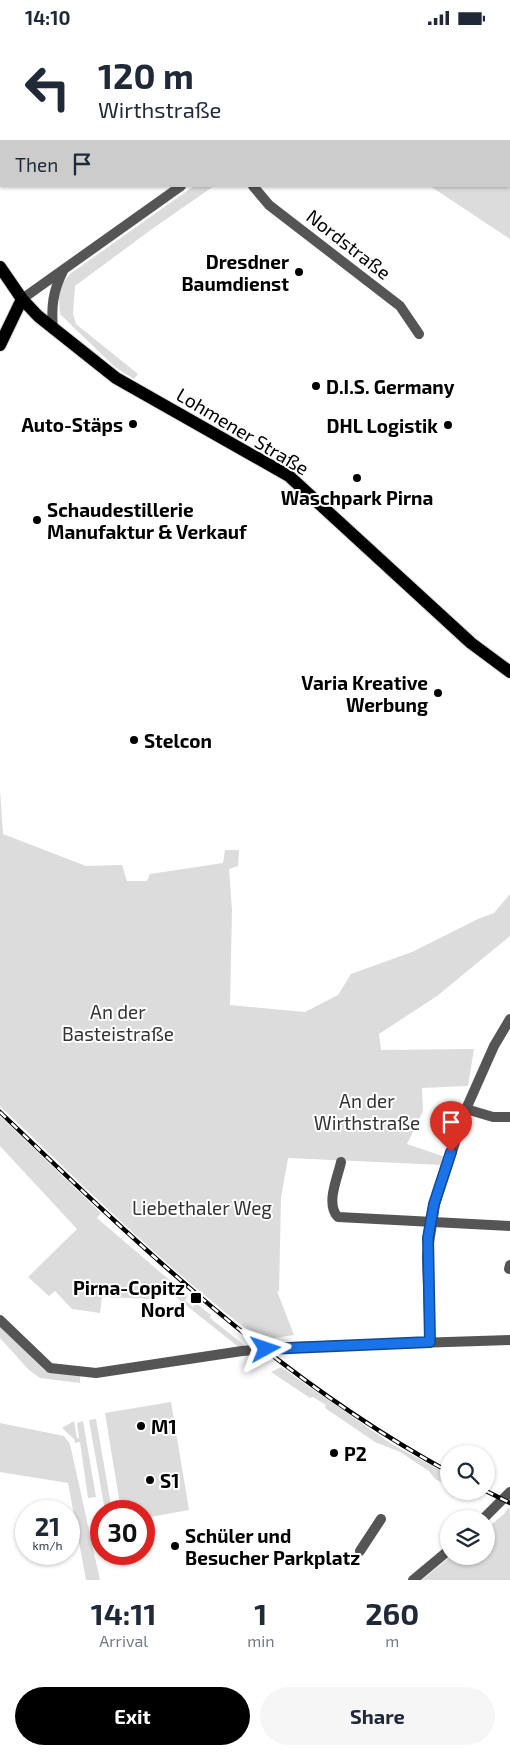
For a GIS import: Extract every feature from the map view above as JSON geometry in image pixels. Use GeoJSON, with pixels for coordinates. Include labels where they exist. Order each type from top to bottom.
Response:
{"type":"FeatureCollection","features":[{"type":"Feature","properties":{"kind":"main road","name":"Lohmener Straße"},"geometry":{"type":"LineString","coordinates":[[0,267],[22,299],[53,329],[116,378],[289,476],[465,638],[510,672]]}},
{"type":"Feature","properties":{"kind":"main road"},"geometry":{"type":"LineString","coordinates":[[0,345],[22,299]]}},
{"type":"Feature","properties":{"kind":"street"},"geometry":{"type":"LineString","coordinates":[[22,299],[180,187]]}},
{"type":"Feature","properties":{"kind":"street","name":"Nordstraße"},"geometry":{"type":"LineString","coordinates":[[253,187],[269,205],[400,306],[419,334]]}},
{"type":"Feature","properties":{"kind":"street"},"geometry":{"type":"LineString","coordinates":[[53,329],[51,306],[54,288],[65,268]]}},
{"type":"Feature","properties":{"kind":"street"},"geometry":{"type":"LineString","coordinates":[[430,1342],[427,1256],[431,1220],[466,1109],[494,1046],[510,1019]]}},
{"type":"Feature","properties":{"kind":"street"},"geometry":{"type":"LineString","coordinates":[[466,1109],[493,1117],[510,1117]]}},
{"type":"Feature","properties":{"kind":"street"},"geometry":{"type":"LineString","coordinates":[[341,1162],[332,1210],[338,1217],[431,1220],[510,1226]]}},
{"type":"Feature","properties":{"kind":"street"},"geometry":{"type":"LineString","coordinates":[[509,1269],[510,1265]]}},
{"type":"Feature","properties":{"kind":"street"},"geometry":{"type":"LineString","coordinates":[[0,1320],[50,1368],[92,1373],[108,1373],[258,1350],[510,1340]]}},
{"type":"Feature","properties":{"kind":"street"},"geometry":{"type":"LineString","coordinates":[[492,1510],[510,1492]]}},
{"type":"Feature","properties":{"kind":"street"},"geometry":{"type":"LineString","coordinates":[[360,1551],[381,1519]]}},
{"type":"Feature","properties":{"kind":"street"},"geometry":{"type":"LineString","coordinates":[[413,1580],[440,1558]]}},
{"type":"Feature","properties":{"kind":"green space"},"geometry":{"type":"Polygon","coordinates":[[[193,187],[213,187],[75,286],[73,314],[76,324],[138,374],[134,379],[115,367],[60,314],[59,300],[56,299],[63,283],[70,274],[193,187]]]}},
{"type":"Feature","properties":{"kind":"green space"},"geometry":{"type":"Polygon","coordinates":[[[432,187],[510,187],[510,239],[432,187]]]}},
{"type":"Feature","properties":{"kind":"green space"},"geometry":{"type":"Polygon","coordinates":[[[0,790],[3,834],[86,866],[122,865],[127,881],[147,881],[150,874],[223,863],[225,850],[239,850],[238,866],[229,869],[232,910],[230,1005],[305,1012],[338,995],[351,974],[412,952],[494,913],[510,894],[510,936],[437,996],[379,1034],[381,1050],[474,1049],[468,1086],[422,1088],[423,1111],[407,1144],[445,1157],[443,1165],[288,1158],[281,1198],[279,1292],[277,1291],[294,1335],[261,1340],[226,1313],[127,1227],[0,1106],[0,790]]]}},
{"type":"Feature","properties":{"kind":"green space"},"geometry":{"type":"Polygon","coordinates":[[[0,1116],[101,1213],[97,1218],[188,1296],[185,1300],[193,1307],[196,1303],[211,1315],[210,1318],[244,1345],[245,1348],[241,1349],[162,1286],[154,1299],[102,1297],[100,1313],[72,1309],[55,1291],[49,1296],[28,1277],[77,1229],[0,1146],[0,1116]]]}},
{"type":"Feature","properties":{"kind":"green space"},"geometry":{"type":"Polygon","coordinates":[[[0,1325],[45,1371],[80,1375],[80,1383],[40,1378],[29,1370],[0,1338],[0,1325]]]}},
{"type":"Feature","properties":{"kind":"green space"},"geometry":{"type":"Polygon","coordinates":[[[281,1367],[390,1443],[440,1470],[440,1482],[435,1479],[429,1471],[400,1452],[375,1442],[325,1408],[326,1405],[313,1397],[310,1398],[271,1372],[281,1367]]]}},
{"type":"Feature","properties":{"kind":"green space","name":"S1"},"geometry":{"type":"Polygon","coordinates":[[[171,1402],[189,1510],[155,1516],[155,1500],[119,1500],[105,1413],[171,1402]]]}},
{"type":"Feature","properties":{"kind":"green space"},"geometry":{"type":"Polygon","coordinates":[[[96,1419],[110,1500],[103,1500],[89,1420],[96,1419]]]}},
{"type":"Feature","properties":{"kind":"green space"},"geometry":{"type":"Polygon","coordinates":[[[74,1421],[77,1438],[79,1438],[77,1423],[83,1421],[96,1497],[88,1498],[80,1442],[75,1443],[74,1439],[62,1428],[74,1421]]]}},
{"type":"Feature","properties":{"kind":"green space"},"geometry":{"type":"Polygon","coordinates":[[[0,1423],[64,1436],[70,1444],[90,1535],[90,1565],[97,1565],[100,1580],[86,1580],[80,1548],[80,1500],[71,1500],[68,1483],[0,1472],[0,1423]]]}},
{"type":"Feature","properties":{"kind":"green space"},"geometry":{"type":"Polygon","coordinates":[[[508,1508],[510,1509],[510,1580],[422,1580],[440,1565],[495,1565],[495,1522],[508,1508]]]}},
{"type":"Feature","properties":{"kind":"railway"},"geometry":{"type":"LineString","coordinates":[[0,1112],[158,1260],[269,1353],[327,1396],[387,1436],[440,1467]]}},
{"type":"Feature","properties":{"kind":"railway"},"geometry":{"type":"LineString","coordinates":[[495,1496],[510,1503]]}},
{"type":"Feature","properties":{"kind":"place","name":"Dresdner Baumdienst"},"geometry":{"type":"Point","coordinates":[299,272]}},
{"type":"Feature","properties":{"kind":"place","name":"D.I.S. Germany"},"geometry":{"type":"Point","coordinates":[316,386]}},
{"type":"Feature","properties":{"kind":"place","name":"Auto-Stäps"},"geometry":{"type":"Point","coordinates":[133,424]}},
{"type":"Feature","properties":{"kind":"place","name":"DHL Logistik"},"geometry":{"type":"Point","coordinates":[448,425]}},
{"type":"Feature","properties":{"kind":"place","name":"Waschpark Pirna"},"geometry":{"type":"Point","coordinates":[357,478]}},
{"type":"Feature","properties":{"kind":"place","name":"Schaudestillerie Manufaktur & Verkauf"},"geometry":{"type":"Point","coordinates":[37,520]}},
{"type":"Feature","properties":{"kind":"place","name":"Varia Kreative Werbung"},"geometry":{"type":"Point","coordinates":[438,693]}},
{"type":"Feature","properties":{"kind":"place","name":"Stelcon"},"geometry":{"type":"Point","coordinates":[134,740]}},
{"type":"Feature","properties":{"kind":"place","name":"Pirna-Copitz Nord"},"geometry":{"type":"Point","coordinates":[196,1298]}},
{"type":"Feature","properties":{"kind":"place","name":"M1"},"geometry":{"type":"Point","coordinates":[141,1426]}},
{"type":"Feature","properties":{"kind":"place","name":"P2"},"geometry":{"type":"Point","coordinates":[334,1453]}},
{"type":"Feature","properties":{"kind":"place","name":"S1"},"geometry":{"type":"Point","coordinates":[150,1480]}},
{"type":"Feature","properties":{"kind":"place","name":"Schüler und Besucher Parkplatz"},"geometry":{"type":"Point","coordinates":[175,1546]}},
{"type":"Feature","properties":{"kind":"route"},"geometry":{"type":"LineString","coordinates":[[266,1349],[430,1342],[427,1296],[428,1238],[434,1204],[451,1152]]}},
{"type":"Feature","properties":{"kind":"park label","name":"An der Basteistraße"},"geometry":{"type":"Point","coordinates":[118,1022]}},
{"type":"Feature","properties":{"kind":"park label","name":"An der Wirthstraße"},"geometry":{"type":"Point","coordinates":[367,1111]}},
{"type":"Feature","properties":{"kind":"park label","name":"Liebethaler Weg"},"geometry":{"type":"Point","coordinates":[202,1207]}}]}
